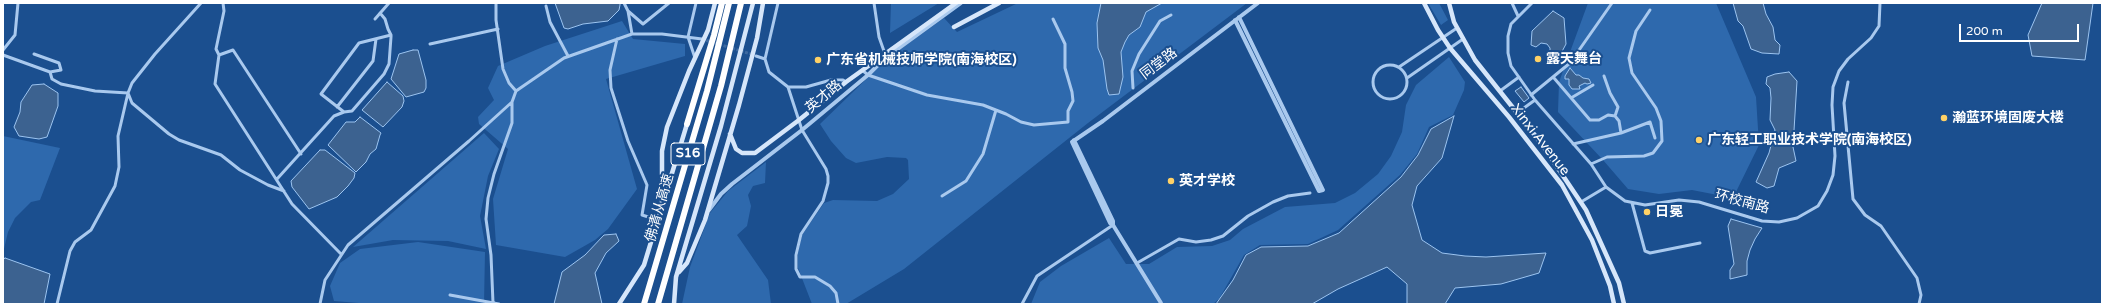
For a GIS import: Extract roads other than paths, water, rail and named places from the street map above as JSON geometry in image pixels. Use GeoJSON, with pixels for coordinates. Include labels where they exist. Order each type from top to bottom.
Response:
{"type":"FeatureCollection","features":[{"type":"Feature","properties":{"kind":"highway"},"geometry":{"type":"LineString","coordinates":[[686,124],[714,35],[722,3]]}},
{"type":"Feature","properties":{"kind":"highway","name":"佛清从高速"},"geometry":{"type":"LineString","coordinates":[[644,304],[707,91],[729,3]]}},
{"type":"Feature","properties":{"kind":"highway","name":"佛清从高速"},"geometry":{"type":"LineString","coordinates":[[658,304],[721,86],[741,3]]}},
{"type":"Feature","properties":{"kind":"main road"},"geometry":{"type":"LineString","coordinates":[[662,207],[661,169],[663,145],[675,107],[708,30],[715,3]]}},
{"type":"Feature","properties":{"kind":"main road"},"geometry":{"type":"LineString","coordinates":[[674,304],[677,273],[723,119],[753,3]]}},
{"type":"Feature","properties":{"kind":"main road"},"geometry":{"type":"LineString","coordinates":[[677,273],[687,263],[706,214],[757,38],[764,3]]}},
{"type":"Feature","properties":{"kind":"main road","name":"英才路"},"geometry":{"type":"LineString","coordinates":[[730,134],[736,149],[742,153],[755,153],[862,70],[956,3]]}},
{"type":"Feature","properties":{"kind":"main road"},"geometry":{"type":"LineString","coordinates":[[954,27],[999,3]]}},
{"type":"Feature","properties":{"kind":"main road","name":"Xinxi Avenue"},"geometry":{"type":"LineString","coordinates":[[1424,3],[1450,48],[1509,117],[1562,185],[1592,240],[1610,286],[1614,304]]}},
{"type":"Feature","properties":{"kind":"main road","name":"Xinxi Avenue"},"geometry":{"type":"LineString","coordinates":[[1449,3],[1457,28],[1475,60],[1541,144],[1581,202],[1611,263],[1619,283],[1624,304]]}},
{"type":"Feature","properties":{"kind":"main road"},"geometry":{"type":"LineString","coordinates":[[619,304],[644,265],[686,124]]}},
{"type":"Feature","properties":{"kind":"street"},"geometry":{"type":"LineString","coordinates":[[3,50],[15,35],[18,3]]}},
{"type":"Feature","properties":{"kind":"street"},"geometry":{"type":"LineString","coordinates":[[57,304],[70,251],[75,242],[91,230],[114,186],[119,167],[118,136],[128,93],[132,83],[155,54],[201,3]]}},
{"type":"Feature","properties":{"kind":"street"},"geometry":{"type":"LineString","coordinates":[[223,3],[224,11],[216,49],[219,55],[215,84],[292,204],[341,254]]}},
{"type":"Feature","properties":{"kind":"street"},"geometry":{"type":"LineString","coordinates":[[375,19],[389,3]]}},
{"type":"Feature","properties":{"kind":"street"},"geometry":{"type":"LineString","coordinates":[[496,3],[503,69],[509,84],[516,91]]}},
{"type":"Feature","properties":{"kind":"street"},"geometry":{"type":"LineString","coordinates":[[624,3],[628,11],[632,34]]}},
{"type":"Feature","properties":{"kind":"street"},"geometry":{"type":"LineString","coordinates":[[628,11],[643,24],[669,3]]}},
{"type":"Feature","properties":{"kind":"street"},"geometry":{"type":"LineString","coordinates":[[695,58],[688,37],[696,3]]}},
{"type":"Feature","properties":{"kind":"street"},"geometry":{"type":"LineString","coordinates":[[778,3],[764,59],[769,72],[788,87],[802,130],[826,169],[828,183],[823,201],[801,234],[796,255],[796,269],[800,277],[815,277],[830,286],[836,293],[838,304]]}},
{"type":"Feature","properties":{"kind":"street"},"geometry":{"type":"LineString","coordinates":[[874,3],[879,37],[885,54]]}},
{"type":"Feature","properties":{"kind":"street","name":"英才路"},"geometry":{"type":"LineString","coordinates":[[706,214],[721,194],[732,184],[802,130],[868,75],[884,59],[961,3]]}},
{"type":"Feature","properties":{"kind":"street","name":"同堂路"},"geometry":{"type":"LineString","coordinates":[[1113,225],[1113,221],[1073,141],[1102,121],[1258,3]]}},
{"type":"Feature","properties":{"kind":"street"},"geometry":{"type":"LineString","coordinates":[[1512,3],[1518,16]]}},
{"type":"Feature","properties":{"kind":"street","name":"环校南路"},"geometry":{"type":"LineString","coordinates":[[1532,3],[1511,24],[1508,36],[1508,53],[1511,66],[1535,100],[1591,164],[1606,187],[1626,201],[1632,203],[1645,205],[1679,200],[1699,202],[1762,221],[1779,222],[1797,218],[1818,206],[1827,191],[1833,175],[1835,156],[1832,105],[1833,88],[1839,72],[1848,59],[1871,38],[1879,26],[1880,3]]}},
{"type":"Feature","properties":{"kind":"street"},"geometry":{"type":"LineString","coordinates":[[1531,95],[1554,78],[1570,63],[1612,3]]}},
{"type":"Feature","properties":{"kind":"street"},"geometry":{"type":"LineString","coordinates":[[546,6],[558,39],[568,56]]}},
{"type":"Feature","properties":{"kind":"street"},"geometry":{"type":"LineString","coordinates":[[1591,164],[1607,157],[1648,155],[1656,150],[1662,141],[1661,121],[1656,108],[1632,73],[1629,58],[1636,31],[1650,10]]}},
{"type":"Feature","properties":{"kind":"street"},"geometry":{"type":"LineString","coordinates":[[277,180],[334,116],[352,111],[384,74],[389,64],[392,48],[391,35],[385,19],[380,13]]}},
{"type":"Feature","properties":{"kind":"street"},"geometry":{"type":"LineString","coordinates":[[1133,88],[1132,71],[1139,54],[1160,21],[1171,15]]}},
{"type":"Feature","properties":{"kind":"street"},"geometry":{"type":"LineString","coordinates":[[862,70],[868,75],[927,95],[983,105],[1021,122],[1034,125],[1068,122],[1068,111],[1073,101],[1072,92],[1065,68],[1065,44],[1053,19]]}},
{"type":"Feature","properties":{"kind":"street"},"geometry":{"type":"LineString","coordinates":[[1237,19],[1321,190]]}},
{"type":"Feature","properties":{"kind":"street"},"geometry":{"type":"LineString","coordinates":[[1398,67],[1457,28]]}},
{"type":"Feature","properties":{"kind":"street"},"geometry":{"type":"LineString","coordinates":[[430,44],[498,29]]}},
{"type":"Feature","properties":{"kind":"street"},"geometry":{"type":"LineString","coordinates":[[493,303],[491,255],[486,219],[488,198],[494,174],[512,123],[512,102],[516,91],[568,56],[632,34],[702,39]]}},
{"type":"Feature","properties":{"kind":"street"},"geometry":{"type":"LineString","coordinates":[[344,112],[321,94],[359,43],[391,35]]}},
{"type":"Feature","properties":{"kind":"street"},"geometry":{"type":"LineString","coordinates":[[337,107],[373,61],[376,39]]}},
{"type":"Feature","properties":{"kind":"street"},"geometry":{"type":"LineString","coordinates":[[617,39],[610,70],[611,88],[628,141],[647,185],[642,215],[658,220]]}},
{"type":"Feature","properties":{"kind":"street"},"geometry":{"type":"LineString","coordinates":[[1407,78],[1398,67],[1390,65],[1384,66],[1375,73],[1372,84],[1376,93],[1386,99],[1398,97],[1405,90],[1407,78],[1463,39]]}},
{"type":"Feature","properties":{"kind":"street"},"geometry":{"type":"LineString","coordinates":[[219,55],[233,50],[301,154]]}},
{"type":"Feature","properties":{"kind":"street"},"geometry":{"type":"LineString","coordinates":[[3,55],[50,72],[61,70],[59,63],[34,54]]}},
{"type":"Feature","properties":{"kind":"street"},"geometry":{"type":"LineString","coordinates":[[756,56],[764,59]]}},
{"type":"Feature","properties":{"kind":"street"},"geometry":{"type":"LineString","coordinates":[[50,72],[52,79],[61,84],[95,91],[128,93]]}},
{"type":"Feature","properties":{"kind":"street"},"geometry":{"type":"LineString","coordinates":[[1604,76],[1610,93],[1618,107],[1615,116]]}},
{"type":"Feature","properties":{"kind":"street"},"geometry":{"type":"LineString","coordinates":[[1500,91],[1519,77]]}},
{"type":"Feature","properties":{"kind":"street"},"geometry":{"type":"LineString","coordinates":[[1554,78],[1590,120],[1599,120],[1608,115],[1615,116],[1619,121],[1621,133]]}},
{"type":"Feature","properties":{"kind":"street"},"geometry":{"type":"LineString","coordinates":[[788,87],[806,87],[831,80],[843,80],[846,82]]}},
{"type":"Feature","properties":{"kind":"street"},"geometry":{"type":"LineString","coordinates":[[1848,82],[1844,103],[1853,199],[1865,215],[1881,226],[1917,278],[1921,295],[1919,304]]}},
{"type":"Feature","properties":{"kind":"street"},"geometry":{"type":"LineString","coordinates":[[1571,98],[1593,85]]}},
{"type":"Feature","properties":{"kind":"street"},"geometry":{"type":"LineString","coordinates":[[128,93],[132,103],[169,134],[179,140],[221,155],[240,170],[268,185],[284,191]]}},
{"type":"Feature","properties":{"kind":"street"},"geometry":{"type":"LineString","coordinates":[[1517,113],[1535,100]]}},
{"type":"Feature","properties":{"kind":"street"},"geometry":{"type":"LineString","coordinates":[[320,304],[325,280],[348,245],[512,102]]}},
{"type":"Feature","properties":{"kind":"street"},"geometry":{"type":"LineString","coordinates":[[942,196],[966,181],[983,154],[996,110]]}},
{"type":"Feature","properties":{"kind":"street"},"geometry":{"type":"LineString","coordinates":[[1573,144],[1621,133],[1650,122],[1655,138]]}},
{"type":"Feature","properties":{"kind":"street"},"geometry":{"type":"LineString","coordinates":[[1581,202],[1606,187]]}},
{"type":"Feature","properties":{"kind":"street"},"geometry":{"type":"LineString","coordinates":[[1137,263],[1180,239],[1196,242],[1211,240],[1223,236],[1248,216],[1274,202],[1288,196],[1310,193]]}},
{"type":"Feature","properties":{"kind":"street"},"geometry":{"type":"LineString","coordinates":[[1632,203],[1645,251],[1650,253],[1700,243]]}},
{"type":"Feature","properties":{"kind":"street"},"geometry":{"type":"LineString","coordinates":[[1022,304],[1037,276],[1113,225],[1161,303]]}},
{"type":"Feature","properties":{"kind":"street"},"geometry":{"type":"LineString","coordinates":[[450,294],[498,304]]}},
{"type":"Feature","properties":{"kind":"tunnel"},"geometry":{"type":"LineString","coordinates":[[702,39],[754,55]]}},
{"type":"Feature","properties":{"kind":"place","name":"露天舞台"},"geometry":{"type":"Point","coordinates":[1538,59]}},
{"type":"Feature","properties":{"kind":"place","name":"广东省机械技师学院(南海校区)"},"geometry":{"type":"Point","coordinates":[818,60]}},
{"type":"Feature","properties":{"kind":"place","name":"瀚蓝环境固废大楼"},"geometry":{"type":"Point","coordinates":[1944,118]}},
{"type":"Feature","properties":{"kind":"place","name":"广东轻工职业技术学院(南海校区)"},"geometry":{"type":"Point","coordinates":[1699,140]}},
{"type":"Feature","properties":{"kind":"place","name":"英才学校"},"geometry":{"type":"Point","coordinates":[1171,181]}},
{"type":"Feature","properties":{"kind":"place","name":"日冕"},"geometry":{"type":"Point","coordinates":[1647,212]}}]}
